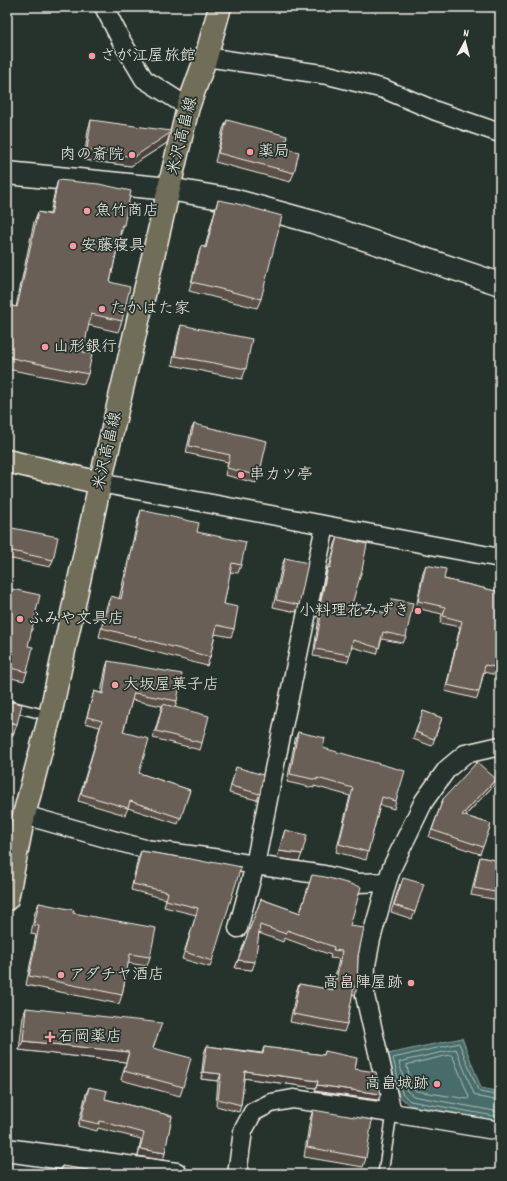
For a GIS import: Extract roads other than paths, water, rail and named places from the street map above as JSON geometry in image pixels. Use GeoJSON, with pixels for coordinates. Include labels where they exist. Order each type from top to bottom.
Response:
{"type":"FeatureCollection","features":[{"type":"Feature","properties":{"kind":"main road","name":"米沢高畠線"},"geometry":{"type":"LineString","coordinates":[[8,891],[24,815],[50,716],[100,483],[188,107],[206,57],[220,7]]}},
{"type":"Feature","properties":{"kind":"main road"},"geometry":{"type":"LineString","coordinates":[[7,461],[100,483]]}},
{"type":"Feature","properties":{"kind":"street"},"geometry":{"type":"LineString","coordinates":[[104,7],[122,42],[144,78],[188,107]]}},
{"type":"Feature","properties":{"kind":"street"},"geometry":{"type":"LineString","coordinates":[[206,57],[328,75],[384,89],[436,111],[500,133]]}},
{"type":"Feature","properties":{"kind":"street"},"geometry":{"type":"LineString","coordinates":[[7,173],[169,189],[233,200],[313,222],[500,284]]}},
{"type":"Feature","properties":{"kind":"street"},"geometry":{"type":"LineString","coordinates":[[100,483],[500,558]]}},
{"type":"Feature","properties":{"kind":"street"},"geometry":{"type":"LineString","coordinates":[[238,928],[255,865],[326,526]]}},
{"type":"Feature","properties":{"kind":"street"},"geometry":{"type":"LineString","coordinates":[[392,1113],[365,996],[366,965],[387,882],[392,867],[424,801],[447,769],[465,754],[500,746]]}},
{"type":"Feature","properties":{"kind":"street"},"geometry":{"type":"LineString","coordinates":[[24,815],[145,849],[220,858],[255,865],[324,875],[358,883],[387,882]]}},
{"type":"Feature","properties":{"kind":"street"},"geometry":{"type":"LineString","coordinates":[[237,1174],[243,1131],[253,1112],[271,1103],[293,1099],[500,1130]]}},
{"type":"Feature","properties":{"kind":"street"},"geometry":{"type":"LineString","coordinates":[[7,1150],[124,1171],[176,1174]]}},
{"type":"Feature","properties":{"kind":"lane"},"geometry":{"type":"LineString","coordinates":[[7,705],[50,716]]}},
{"type":"Feature","properties":{"kind":"lane"},"geometry":{"type":"LineString","coordinates":[[383,1174],[392,1113]]}},
{"type":"Feature","properties":{"kind":"water"},"geometry":{"type":"Polygon","coordinates":[[[462,1038],[481,1088],[500,1092],[500,1121],[409,1105],[399,1096],[388,1054],[462,1038]]]}},
{"type":"Feature","properties":{"kind":"place","name":"さが江屋旅館"},"geometry":{"type":"Point","coordinates":[92,56]}},
{"type":"Feature","properties":{"kind":"place","name":"薬局"},"geometry":{"type":"Point","coordinates":[250,152]}},
{"type":"Feature","properties":{"kind":"place","name":"肉の斎院"},"geometry":{"type":"Point","coordinates":[132,155]}},
{"type":"Feature","properties":{"kind":"place","name":"魚竹商店"},"geometry":{"type":"Point","coordinates":[87,211]}},
{"type":"Feature","properties":{"kind":"place","name":"安藤寝具"},"geometry":{"type":"Point","coordinates":[73,246]}},
{"type":"Feature","properties":{"kind":"place","name":"たかはた家"},"geometry":{"type":"Point","coordinates":[102,309]}},
{"type":"Feature","properties":{"kind":"place","name":"山形銀行"},"geometry":{"type":"Point","coordinates":[45,347]}},
{"type":"Feature","properties":{"kind":"place","name":"串カツ亭"},"geometry":{"type":"Point","coordinates":[241,475]}},
{"type":"Feature","properties":{"kind":"place","name":"小料理花みずき"},"geometry":{"type":"Point","coordinates":[418,611]}},
{"type":"Feature","properties":{"kind":"place","name":"ふみや文具店"},"geometry":{"type":"Point","coordinates":[20,619]}},
{"type":"Feature","properties":{"kind":"place","name":"大坂屋菓子店"},"geometry":{"type":"Point","coordinates":[115,685]}},
{"type":"Feature","properties":{"kind":"place","name":"アダチヤ酒店"},"geometry":{"type":"Point","coordinates":[61,975]}},
{"type":"Feature","properties":{"kind":"place","name":"高畠陣屋跡"},"geometry":{"type":"Point","coordinates":[411,983]}},
{"type":"Feature","properties":{"kind":"place","name":"石岡薬店"},"geometry":{"type":"Point","coordinates":[50,1037]}},
{"type":"Feature","properties":{"kind":"place","name":"高畠城跡"},"geometry":{"type":"Point","coordinates":[437,1084]}}]}
